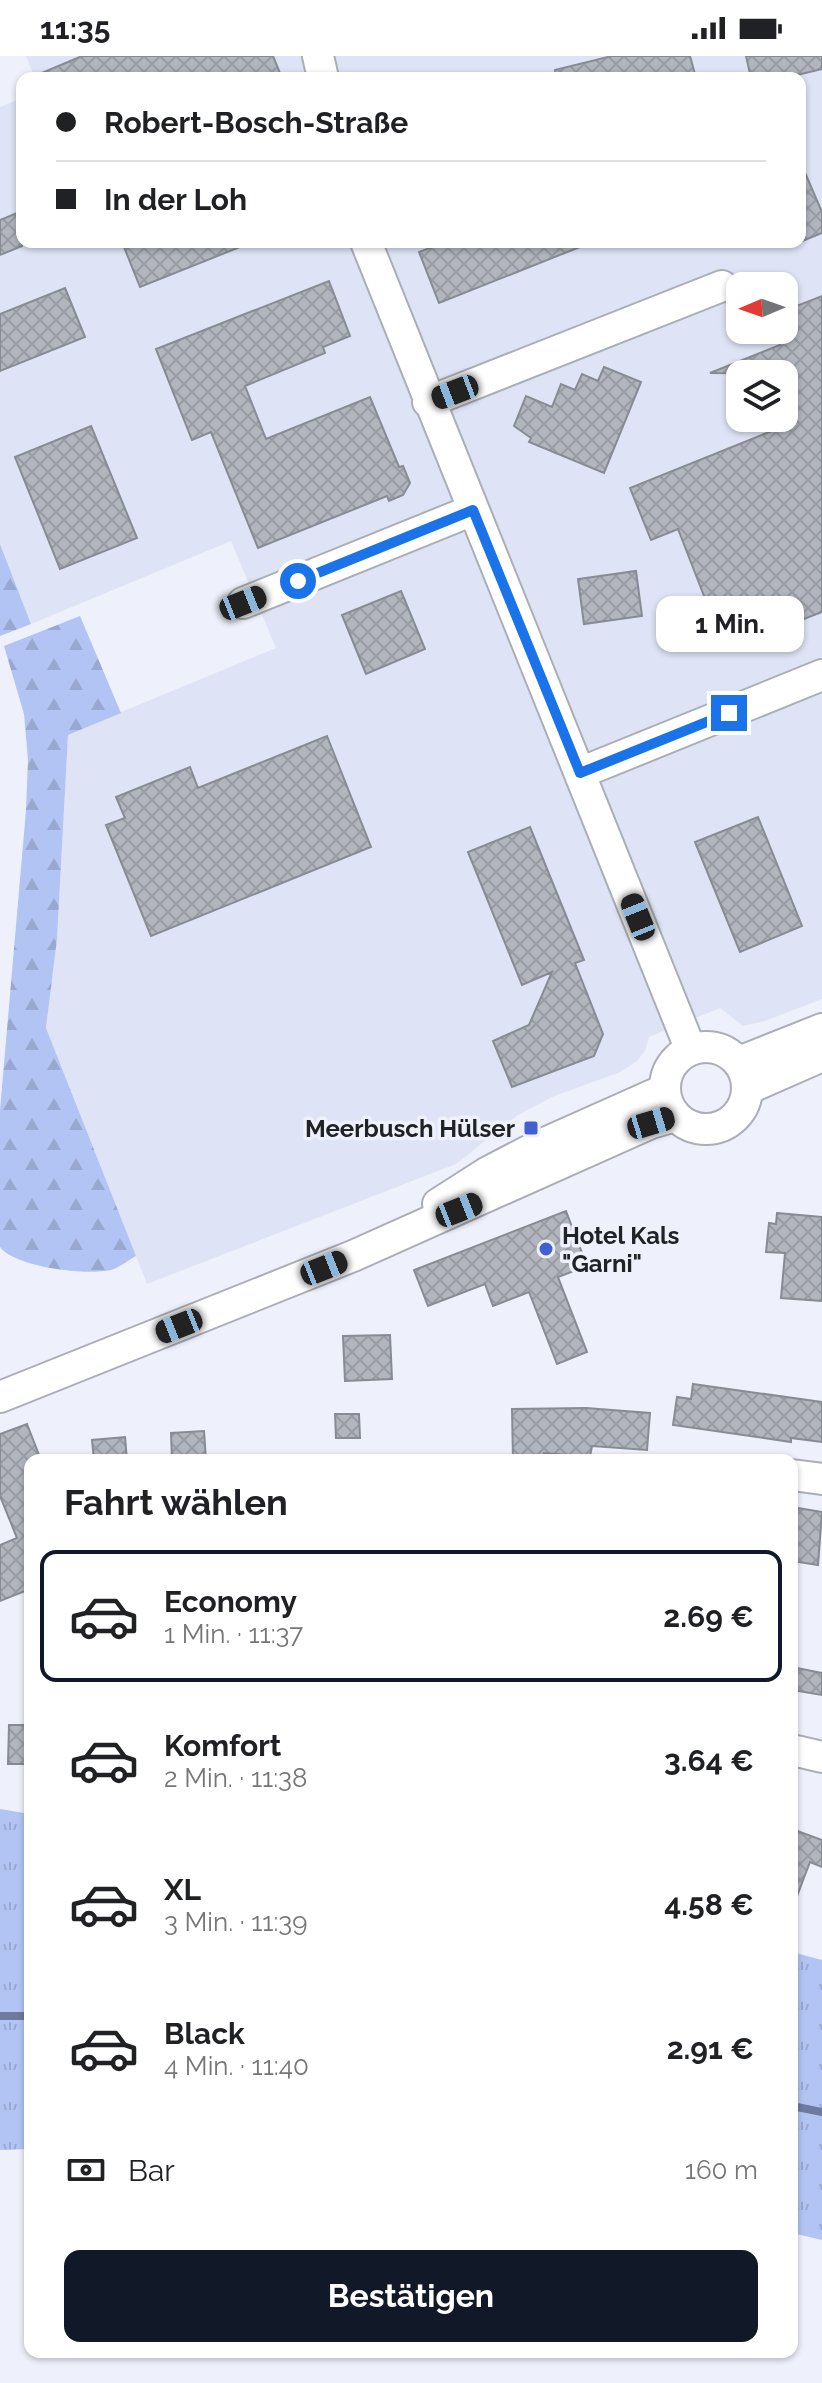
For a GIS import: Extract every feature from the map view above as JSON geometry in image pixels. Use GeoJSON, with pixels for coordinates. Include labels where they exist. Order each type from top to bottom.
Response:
{"type":"FeatureCollection","features":[{"type":"Feature","properties":{"kind":"street"},"geometry":{"type":"LineString","coordinates":[[368,248],[690,1048]]}},
{"type":"Feature","properties":{"kind":"street"},"geometry":{"type":"LineString","coordinates":[[428,402],[722,286]]}},
{"type":"Feature","properties":{"kind":"street"},"geometry":{"type":"LineString","coordinates":[[243,603],[473,510]]}},
{"type":"Feature","properties":{"kind":"street"},"geometry":{"type":"LineString","coordinates":[[584,783],[822,675]]}},
{"type":"Feature","properties":{"kind":"street"},"geometry":{"type":"LineString","coordinates":[[743,1075],[822,1029]]}},
{"type":"Feature","properties":{"kind":"street"},"geometry":{"type":"LineString","coordinates":[[717,1047],[729,1053],[743,1075],[740,1112],[721,1127],[697,1129],[669,1103],[666,1072],[676,1058],[690,1048],[717,1047]]}},
{"type":"Feature","properties":{"kind":"street"},"geometry":{"type":"LineString","coordinates":[[743,1075],[822,1056]]}},
{"type":"Feature","properties":{"kind":"street"},"geometry":{"type":"LineString","coordinates":[[0,1397],[338,1262],[485,1199],[651,1123],[669,1103]]}},
{"type":"Feature","properties":{"kind":"street"},"geometry":{"type":"LineString","coordinates":[[798,1476],[822,1479]]}},
{"type":"Feature","properties":{"kind":"street"},"geometry":{"type":"LineString","coordinates":[[798,1751],[822,1757]]}},
{"type":"Feature","properties":{"kind":"shaded area"},"geometry":{"type":"Polygon","coordinates":[[[26,56],[822,56],[822,999],[743,1026],[720,1008],[649,1037],[645,1051],[636,1062],[620,1072],[552,1097],[518,1115],[456,1164],[147,1284],[46,1028],[57,939],[68,734],[276,648],[231,541],[31,624],[0,544],[0,107],[16,100],[16,248],[806,248],[806,72],[33,72],[26,56]]]}},
{"type":"Feature","properties":{"kind":"green space"},"geometry":{"type":"Polygon","coordinates":[[[0,544],[31,624],[0,636],[0,544]]]}},
{"type":"Feature","properties":{"kind":"green space"},"geometry":{"type":"Polygon","coordinates":[[[80,616],[121,713],[68,735],[57,939],[46,1028],[136,1256],[114,1269],[88,1272],[36,1265],[8,1254],[0,1247],[0,1110],[28,760],[24,714],[4,646],[80,616]]]}},
{"type":"Feature","properties":{"kind":"green space"},"geometry":{"type":"Polygon","coordinates":[[[0,1809],[24,1813],[24,2149],[0,2150],[0,1809]]]}},
{"type":"Feature","properties":{"kind":"green space"},"geometry":{"type":"Polygon","coordinates":[[[798,1954],[822,1960],[822,2240],[798,2234],[798,1954]]]}},
{"type":"Feature","properties":{"kind":"building"},"geometry":{"type":"Polygon","coordinates":[[[82,56],[273,56],[280,72],[44,72],[82,56]]]}},
{"type":"Feature","properties":{"kind":"building"},"geometry":{"type":"Polygon","coordinates":[[[612,56],[690,56],[694,72],[555,72],[612,56]]]}},
{"type":"Feature","properties":{"kind":"building"},"geometry":{"type":"Polygon","coordinates":[[[746,56],[822,56],[822,69],[806,73],[750,72],[746,56]]]}},
{"type":"Feature","properties":{"kind":"building"},"geometry":{"type":"Polygon","coordinates":[[[806,175],[822,212],[822,233],[806,240],[806,175]]]}},
{"type":"Feature","properties":{"kind":"building"},"geometry":{"type":"Polygon","coordinates":[[[16,213],[17,248],[0,255],[0,220],[16,213]]]}},
{"type":"Feature","properties":{"kind":"building"},"geometry":{"type":"Polygon","coordinates":[[[124,248],[238,248],[140,287],[124,248]]]}},
{"type":"Feature","properties":{"kind":"building"},"geometry":{"type":"Polygon","coordinates":[[[429,248],[577,248],[439,303],[419,252],[429,248]]]}},
{"type":"Feature","properties":{"kind":"building"},"geometry":{"type":"Polygon","coordinates":[[[329,281],[350,336],[323,347],[325,353],[245,386],[266,439],[370,397],[399,467],[403,466],[410,483],[403,495],[389,501],[387,496],[258,548],[211,432],[192,440],[156,349],[329,281]]]}},
{"type":"Feature","properties":{"kind":"building"},"geometry":{"type":"Polygon","coordinates":[[[65,288],[85,337],[0,371],[0,314],[65,288]]]}},
{"type":"Feature","properties":{"kind":"building"},"geometry":{"type":"Polygon","coordinates":[[[822,296],[822,612],[725,650],[678,529],[651,540],[630,488],[769,432],[798,432],[798,360],[742,360],[780,344],[798,344],[798,305],[822,296]]]}},
{"type":"Feature","properties":{"kind":"building"},"geometry":{"type":"Polygon","coordinates":[[[604,367],[641,382],[604,473],[529,442],[531,438],[514,426],[526,396],[552,407],[561,384],[575,390],[582,374],[598,381],[604,367]]]}},
{"type":"Feature","properties":{"kind":"building"},"geometry":{"type":"Polygon","coordinates":[[[726,367],[726,373],[710,373],[726,367]]]}},
{"type":"Feature","properties":{"kind":"building"},"geometry":{"type":"Polygon","coordinates":[[[91,426],[137,538],[60,569],[15,457],[91,426]]]}},
{"type":"Feature","properties":{"kind":"building"},"geometry":{"type":"Polygon","coordinates":[[[636,571],[642,616],[584,624],[578,579],[636,571]]]}},
{"type":"Feature","properties":{"kind":"building"},"geometry":{"type":"Polygon","coordinates":[[[401,591],[425,649],[366,674],[342,615],[401,591]]]}},
{"type":"Feature","properties":{"kind":"building"},"geometry":{"type":"Polygon","coordinates":[[[327,736],[371,847],[151,936],[106,825],[125,818],[116,797],[190,767],[198,788],[327,736]]]}},
{"type":"Feature","properties":{"kind":"building"},"geometry":{"type":"Polygon","coordinates":[[[758,817],[802,926],[740,952],[695,842],[758,817]]]}},
{"type":"Feature","properties":{"kind":"building"},"geometry":{"type":"Polygon","coordinates":[[[530,827],[584,960],[575,963],[603,1034],[594,1056],[512,1087],[493,1041],[529,1025],[552,972],[522,985],[468,852],[530,827]]]}},
{"type":"Feature","properties":{"kind":"building"},"geometry":{"type":"Polygon","coordinates":[[[566,1211],[587,1266],[558,1277],[587,1352],[557,1364],[529,1292],[493,1306],[485,1284],[428,1306],[414,1270],[566,1211]]]}},
{"type":"Feature","properties":{"kind":"building"},"geometry":{"type":"Polygon","coordinates":[[[777,1213],[822,1217],[822,1301],[781,1298],[785,1253],[766,1252],[769,1223],[776,1224],[777,1213]]]}},
{"type":"Feature","properties":{"kind":"building"},"geometry":{"type":"Polygon","coordinates":[[[390,1335],[392,1379],[345,1381],[343,1336],[390,1335]]]}},
{"type":"Feature","properties":{"kind":"building"},"geometry":{"type":"Polygon","coordinates":[[[693,1384],[822,1402],[822,1442],[791,1438],[791,1442],[673,1425],[677,1397],[691,1399],[693,1384]]]}},
{"type":"Feature","properties":{"kind":"building"},"geometry":{"type":"Polygon","coordinates":[[[586,1408],[650,1413],[647,1450],[592,1446],[591,1454],[513,1454],[512,1409],[586,1408]]]}},
{"type":"Feature","properties":{"kind":"building"},"geometry":{"type":"Polygon","coordinates":[[[335,1414],[359,1414],[360,1438],[336,1438],[335,1414]]]}},
{"type":"Feature","properties":{"kind":"building"},"geometry":{"type":"Polygon","coordinates":[[[27,1424],[39,1454],[24,1454],[24,1591],[0,1601],[0,1545],[17,1538],[0,1496],[0,1434],[27,1424]]]}},
{"type":"Feature","properties":{"kind":"building"},"geometry":{"type":"Polygon","coordinates":[[[204,1431],[206,1454],[172,1454],[171,1433],[204,1431]]]}},
{"type":"Feature","properties":{"kind":"building"},"geometry":{"type":"Polygon","coordinates":[[[125,1437],[126,1454],[93,1454],[92,1440],[125,1437]]]}},
{"type":"Feature","properties":{"kind":"building"},"geometry":{"type":"Polygon","coordinates":[[[798,1508],[822,1512],[818,1565],[798,1562],[798,1508]]]}},
{"type":"Feature","properties":{"kind":"building"},"geometry":{"type":"Polygon","coordinates":[[[798,1668],[822,1673],[822,1695],[798,1691],[798,1668]]]}},
{"type":"Feature","properties":{"kind":"building"},"geometry":{"type":"Polygon","coordinates":[[[9,1725],[24,1725],[24,1764],[8,1764],[9,1725]]]}},
{"type":"Feature","properties":{"kind":"building"},"geometry":{"type":"Polygon","coordinates":[[[798,1831],[822,1840],[822,1867],[810,1862],[798,1894],[798,1831]]]}},
{"type":"Feature","properties":{"kind":"waterway"},"geometry":{"type":"LineString","coordinates":[[0,2016],[24,2016]]}},
{"type":"Feature","properties":{"kind":"waterway"},"geometry":{"type":"LineString","coordinates":[[798,2107],[822,2112]]}},
{"type":"Feature","properties":{"kind":"place","name":"Meerbusch Hülser"},"geometry":{"type":"Point","coordinates":[531,1128]}},
{"type":"Feature","properties":{"kind":"place","name":"Hotel Kals \"Garni\""},"geometry":{"type":"Point","coordinates":[546,1249]}},
{"type":"Feature","properties":{"kind":"route"},"geometry":{"type":"LineString","coordinates":[[298,581],[473,510],[580,773],[729,713]]}}]}
